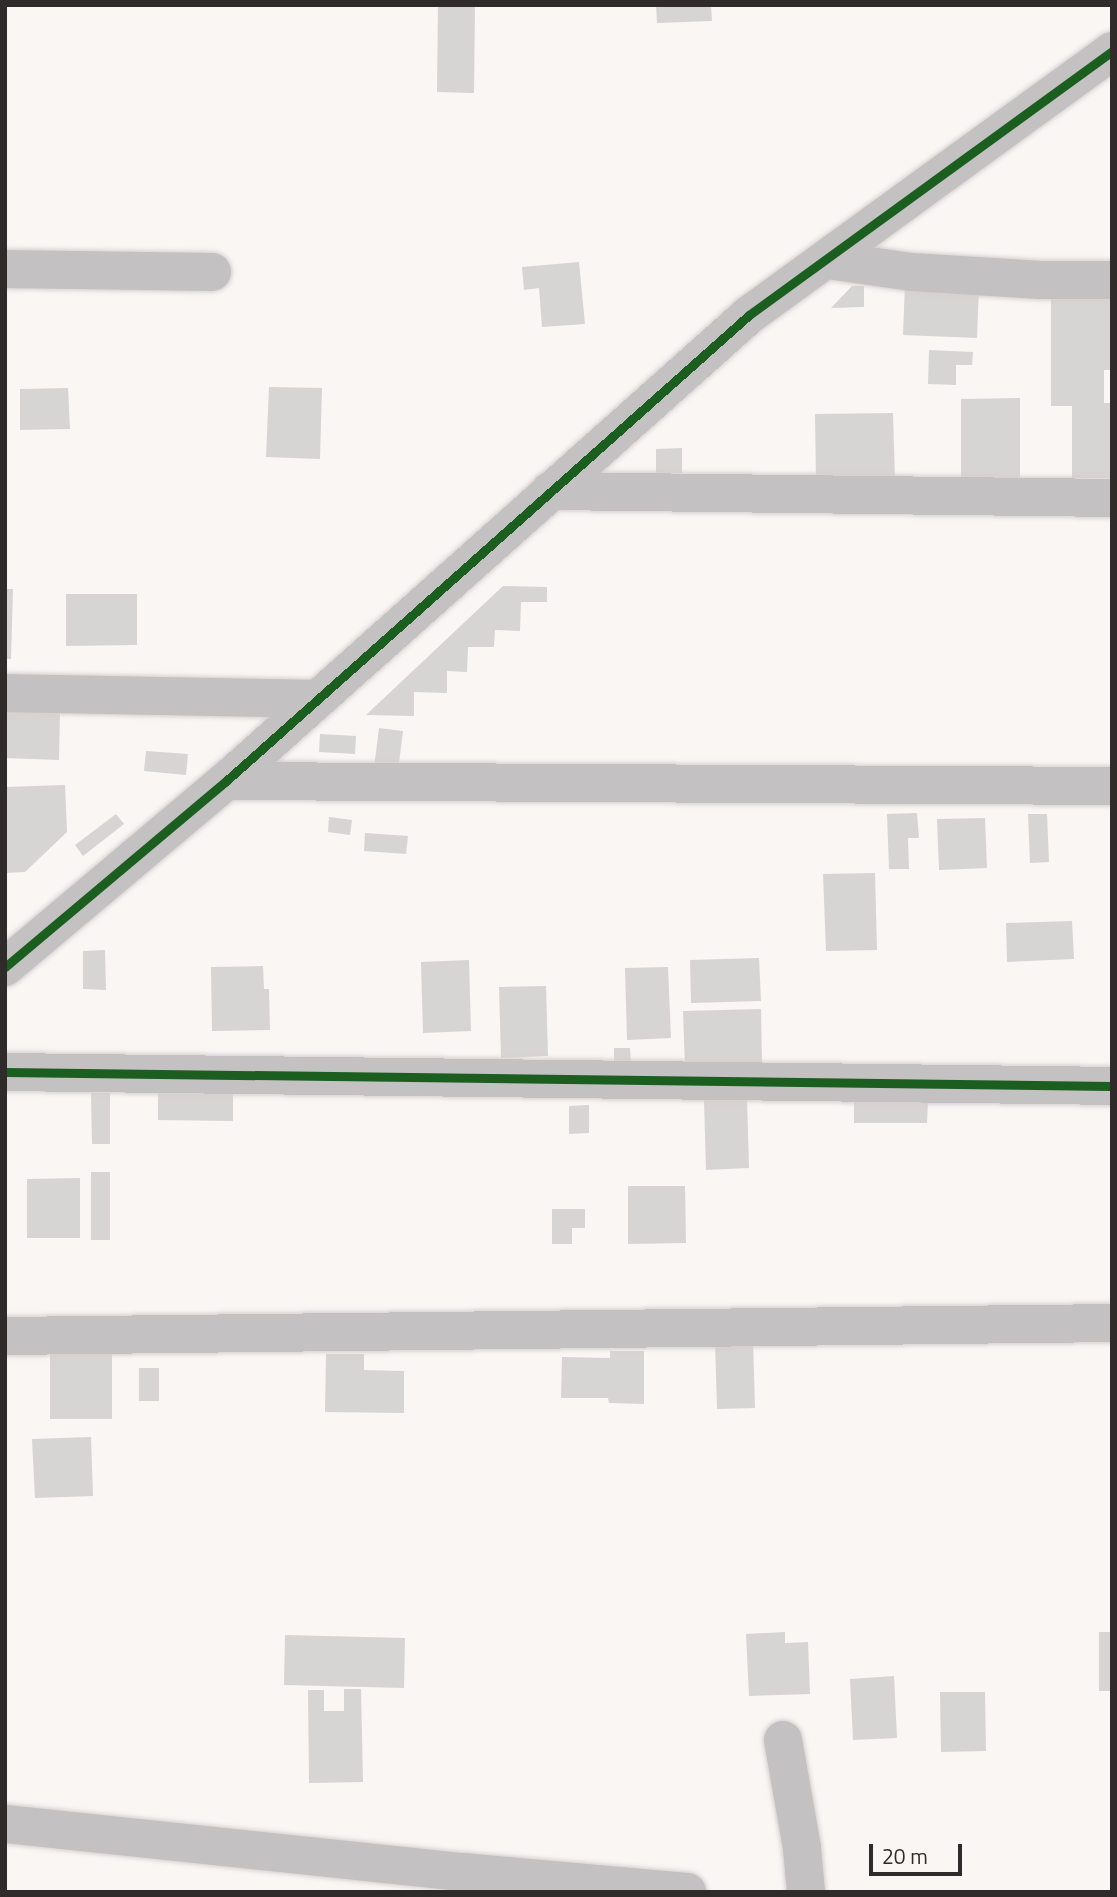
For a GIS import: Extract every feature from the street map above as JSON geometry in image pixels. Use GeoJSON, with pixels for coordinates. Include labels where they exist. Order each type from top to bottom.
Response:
{"type":"FeatureCollection","features":[{"type":"Feature","properties":{"kind":"street"},"geometry":{"type":"LineString","coordinates":[[9,960],[226,780],[749,315],[1112,51]]}},
{"type":"Feature","properties":{"kind":"street"},"geometry":{"type":"LineString","coordinates":[[828,260],[911,272],[1041,280],[1112,280]]}},
{"type":"Feature","properties":{"kind":"street"},"geometry":{"type":"LineString","coordinates":[[5,269],[212,272]]}},
{"type":"Feature","properties":{"kind":"street"},"geometry":{"type":"LineString","coordinates":[[550,491],[1112,498]]}},
{"type":"Feature","properties":{"kind":"street"},"geometry":{"type":"LineString","coordinates":[[5,693],[315,699]]}},
{"type":"Feature","properties":{"kind":"street"},"geometry":{"type":"LineString","coordinates":[[226,780],[1112,786]]}},
{"type":"Feature","properties":{"kind":"street"},"geometry":{"type":"LineString","coordinates":[[5,1072],[1112,1086]]}},
{"type":"Feature","properties":{"kind":"street"},"geometry":{"type":"LineString","coordinates":[[5,1336],[1112,1323]]}},
{"type":"Feature","properties":{"kind":"street"},"geometry":{"type":"LineString","coordinates":[[783,1740],[802,1848],[806,1892]]}},
{"type":"Feature","properties":{"kind":"street"},"geometry":{"type":"LineString","coordinates":[[5,1824],[464,1872],[687,1892]]}},
{"type":"Feature","properties":{"kind":"building"},"geometry":{"type":"Polygon","coordinates":[[[438,5],[475,5],[474,93],[437,92],[438,5]]]}},
{"type":"Feature","properties":{"kind":"building"},"geometry":{"type":"Polygon","coordinates":[[[656,5],[711,5],[712,21],[657,23],[656,5]]]}},
{"type":"Feature","properties":{"kind":"building"},"geometry":{"type":"Polygon","coordinates":[[[579,262],[585,324],[542,327],[539,288],[524,290],[522,267],[579,262]]]}},
{"type":"Feature","properties":{"kind":"building"},"geometry":{"type":"Polygon","coordinates":[[[905,283],[979,286],[977,338],[903,335],[905,283]]]}},
{"type":"Feature","properties":{"kind":"building"},"geometry":{"type":"Polygon","coordinates":[[[852,286],[864,286],[864,307],[831,308],[852,286]]]}},
{"type":"Feature","properties":{"kind":"building"},"geometry":{"type":"Polygon","coordinates":[[[1112,288],[1112,370],[1104,370],[1104,403],[1112,403],[1112,478],[1072,478],[1072,406],[1051,406],[1051,289],[1112,288]]]}},
{"type":"Feature","properties":{"kind":"building"},"geometry":{"type":"Polygon","coordinates":[[[929,350],[973,352],[972,365],[956,365],[956,385],[928,384],[929,350]]]}},
{"type":"Feature","properties":{"kind":"building"},"geometry":{"type":"Polygon","coordinates":[[[269,387],[322,388],[320,459],[266,457],[269,387]]]}},
{"type":"Feature","properties":{"kind":"building"},"geometry":{"type":"Polygon","coordinates":[[[68,388],[70,429],[20,430],[20,389],[68,388]]]}},
{"type":"Feature","properties":{"kind":"building"},"geometry":{"type":"Polygon","coordinates":[[[1020,398],[1020,478],[961,478],[961,399],[1020,398]]]}},
{"type":"Feature","properties":{"kind":"building"},"geometry":{"type":"Polygon","coordinates":[[[893,413],[895,480],[816,481],[815,414],[893,413]]]}},
{"type":"Feature","properties":{"kind":"building"},"geometry":{"type":"Polygon","coordinates":[[[682,448],[682,473],[656,474],[656,449],[682,448]]]}},
{"type":"Feature","properties":{"kind":"building"},"geometry":{"type":"Polygon","coordinates":[[[503,586],[547,587],[547,602],[521,602],[520,631],[495,630],[494,647],[468,647],[467,672],[447,671],[447,693],[414,692],[414,716],[366,715],[503,586]]]}},
{"type":"Feature","properties":{"kind":"building"},"geometry":{"type":"Polygon","coordinates":[[[5,589],[13,589],[11,659],[5,659],[5,589]]]}},
{"type":"Feature","properties":{"kind":"building"},"geometry":{"type":"Polygon","coordinates":[[[66,594],[137,594],[137,645],[66,646],[66,594]]]}},
{"type":"Feature","properties":{"kind":"building"},"geometry":{"type":"Polygon","coordinates":[[[5,710],[60,711],[59,760],[5,758],[5,710]]]}},
{"type":"Feature","properties":{"kind":"building"},"geometry":{"type":"Polygon","coordinates":[[[379,728],[403,731],[398,771],[374,768],[379,728]]]}},
{"type":"Feature","properties":{"kind":"building"},"geometry":{"type":"Polygon","coordinates":[[[320,734],[356,736],[355,754],[319,752],[320,734]]]}},
{"type":"Feature","properties":{"kind":"building"},"geometry":{"type":"Polygon","coordinates":[[[146,751],[188,754],[186,775],[144,771],[146,751]]]}},
{"type":"Feature","properties":{"kind":"building"},"geometry":{"type":"Polygon","coordinates":[[[65,785],[67,832],[25,872],[5,873],[5,787],[65,785]]]}},
{"type":"Feature","properties":{"kind":"building"},"geometry":{"type":"Polygon","coordinates":[[[917,813],[919,838],[908,838],[909,869],[889,869],[887,814],[917,813]]]}},
{"type":"Feature","properties":{"kind":"building"},"geometry":{"type":"Polygon","coordinates":[[[116,814],[124,824],[83,856],[75,845],[116,814]]]}},
{"type":"Feature","properties":{"kind":"building"},"geometry":{"type":"Polygon","coordinates":[[[1028,814],[1047,814],[1049,862],[1030,863],[1028,814]]]}},
{"type":"Feature","properties":{"kind":"building"},"geometry":{"type":"Polygon","coordinates":[[[329,817],[352,820],[350,835],[328,832],[329,817]]]}},
{"type":"Feature","properties":{"kind":"building"},"geometry":{"type":"Polygon","coordinates":[[[985,818],[987,868],[939,870],[937,819],[985,818]]]}},
{"type":"Feature","properties":{"kind":"building"},"geometry":{"type":"Polygon","coordinates":[[[365,833],[408,836],[406,854],[364,851],[365,833]]]}},
{"type":"Feature","properties":{"kind":"building"},"geometry":{"type":"Polygon","coordinates":[[[875,873],[877,950],[826,951],[823,874],[875,873]]]}},
{"type":"Feature","properties":{"kind":"building"},"geometry":{"type":"Polygon","coordinates":[[[1072,921],[1074,959],[1007,962],[1006,923],[1072,921]]]}},
{"type":"Feature","properties":{"kind":"building"},"geometry":{"type":"Polygon","coordinates":[[[105,950],[106,990],[83,989],[83,951],[105,950]]]}},
{"type":"Feature","properties":{"kind":"building"},"geometry":{"type":"Polygon","coordinates":[[[759,958],[761,1001],[691,1003],[690,960],[759,958]]]}},
{"type":"Feature","properties":{"kind":"building"},"geometry":{"type":"Polygon","coordinates":[[[469,960],[471,1031],[423,1033],[421,962],[469,960]]]}},
{"type":"Feature","properties":{"kind":"building"},"geometry":{"type":"Polygon","coordinates":[[[263,966],[264,989],[269,989],[270,1030],[212,1031],[211,967],[263,966]]]}},
{"type":"Feature","properties":{"kind":"building"},"geometry":{"type":"Polygon","coordinates":[[[668,967],[671,1038],[627,1040],[625,968],[668,967]]]}},
{"type":"Feature","properties":{"kind":"building"},"geometry":{"type":"Polygon","coordinates":[[[546,986],[548,1056],[501,1058],[499,987],[546,986]]]}},
{"type":"Feature","properties":{"kind":"building"},"geometry":{"type":"Polygon","coordinates":[[[761,1009],[762,1065],[685,1068],[683,1011],[761,1009]]]}},
{"type":"Feature","properties":{"kind":"building"},"geometry":{"type":"Polygon","coordinates":[[[614,1048],[630,1048],[631,1064],[614,1064],[614,1048]]]}},
{"type":"Feature","properties":{"kind":"building"},"geometry":{"type":"Polygon","coordinates":[[[91,1093],[110,1093],[110,1144],[92,1144],[91,1093]]]}},
{"type":"Feature","properties":{"kind":"building"},"geometry":{"type":"Polygon","coordinates":[[[158,1093],[233,1093],[233,1121],[158,1120],[158,1093]]]}},
{"type":"Feature","properties":{"kind":"building"},"geometry":{"type":"Polygon","coordinates":[[[747,1098],[749,1168],[706,1170],[704,1100],[747,1098]]]}},
{"type":"Feature","properties":{"kind":"building"},"geometry":{"type":"Polygon","coordinates":[[[854,1100],[928,1101],[927,1123],[854,1123],[854,1100]]]}},
{"type":"Feature","properties":{"kind":"building"},"geometry":{"type":"Polygon","coordinates":[[[589,1105],[589,1133],[569,1134],[569,1106],[589,1105]]]}},
{"type":"Feature","properties":{"kind":"building"},"geometry":{"type":"Polygon","coordinates":[[[91,1172],[110,1172],[110,1240],[91,1240],[91,1172]]]}},
{"type":"Feature","properties":{"kind":"building"},"geometry":{"type":"Polygon","coordinates":[[[80,1178],[80,1238],[27,1238],[27,1179],[80,1178]]]}},
{"type":"Feature","properties":{"kind":"building"},"geometry":{"type":"Polygon","coordinates":[[[628,1186],[685,1186],[686,1243],[628,1244],[628,1186]]]}},
{"type":"Feature","properties":{"kind":"building"},"geometry":{"type":"Polygon","coordinates":[[[552,1209],[585,1209],[585,1228],[572,1228],[572,1244],[552,1244],[552,1209]]]}},
{"type":"Feature","properties":{"kind":"building"},"geometry":{"type":"Polygon","coordinates":[[[753,1340],[755,1408],[717,1409],[715,1342],[753,1340]]]}},
{"type":"Feature","properties":{"kind":"building"},"geometry":{"type":"Polygon","coordinates":[[[50,1349],[112,1349],[112,1419],[50,1419],[50,1349]]]}},
{"type":"Feature","properties":{"kind":"building"},"geometry":{"type":"Polygon","coordinates":[[[610,1351],[644,1351],[644,1404],[609,1403],[608,1398],[561,1398],[562,1357],[610,1358],[610,1351]]]}},
{"type":"Feature","properties":{"kind":"building"},"geometry":{"type":"Polygon","coordinates":[[[326,1354],[364,1354],[364,1370],[404,1371],[404,1413],[325,1412],[326,1354]]]}},
{"type":"Feature","properties":{"kind":"building"},"geometry":{"type":"Polygon","coordinates":[[[139,1368],[159,1368],[159,1401],[139,1401],[139,1368]]]}},
{"type":"Feature","properties":{"kind":"building"},"geometry":{"type":"Polygon","coordinates":[[[91,1437],[93,1496],[35,1498],[32,1439],[91,1437]]]}},
{"type":"Feature","properties":{"kind":"building"},"geometry":{"type":"Polygon","coordinates":[[[785,1632],[785,1643],[808,1642],[810,1694],[749,1696],[746,1634],[785,1632]]]}},
{"type":"Feature","properties":{"kind":"building"},"geometry":{"type":"Polygon","coordinates":[[[1099,1632],[1112,1632],[1112,1691],[1099,1691],[1099,1632]]]}},
{"type":"Feature","properties":{"kind":"building"},"geometry":{"type":"Polygon","coordinates":[[[285,1635],[405,1638],[404,1688],[284,1685],[285,1635]]]}},
{"type":"Feature","properties":{"kind":"building"},"geometry":{"type":"Polygon","coordinates":[[[894,1676],[897,1738],[853,1740],[850,1679],[894,1676]]]}},
{"type":"Feature","properties":{"kind":"building"},"geometry":{"type":"Polygon","coordinates":[[[344,1689],[361,1689],[363,1782],[309,1783],[308,1690],[324,1690],[324,1711],[344,1711],[344,1689]]]}},
{"type":"Feature","properties":{"kind":"building"},"geometry":{"type":"Polygon","coordinates":[[[940,1692],[985,1692],[986,1751],[941,1752],[940,1692]]]}},
{"type":"Feature","properties":{"kind":"cycle path"},"geometry":{"type":"LineString","coordinates":[[5,967],[226,781],[749,315],[1112,51]]}},
{"type":"Feature","properties":{"kind":"cycle path"},"geometry":{"type":"LineString","coordinates":[[5,1072],[1112,1086]]}}]}
